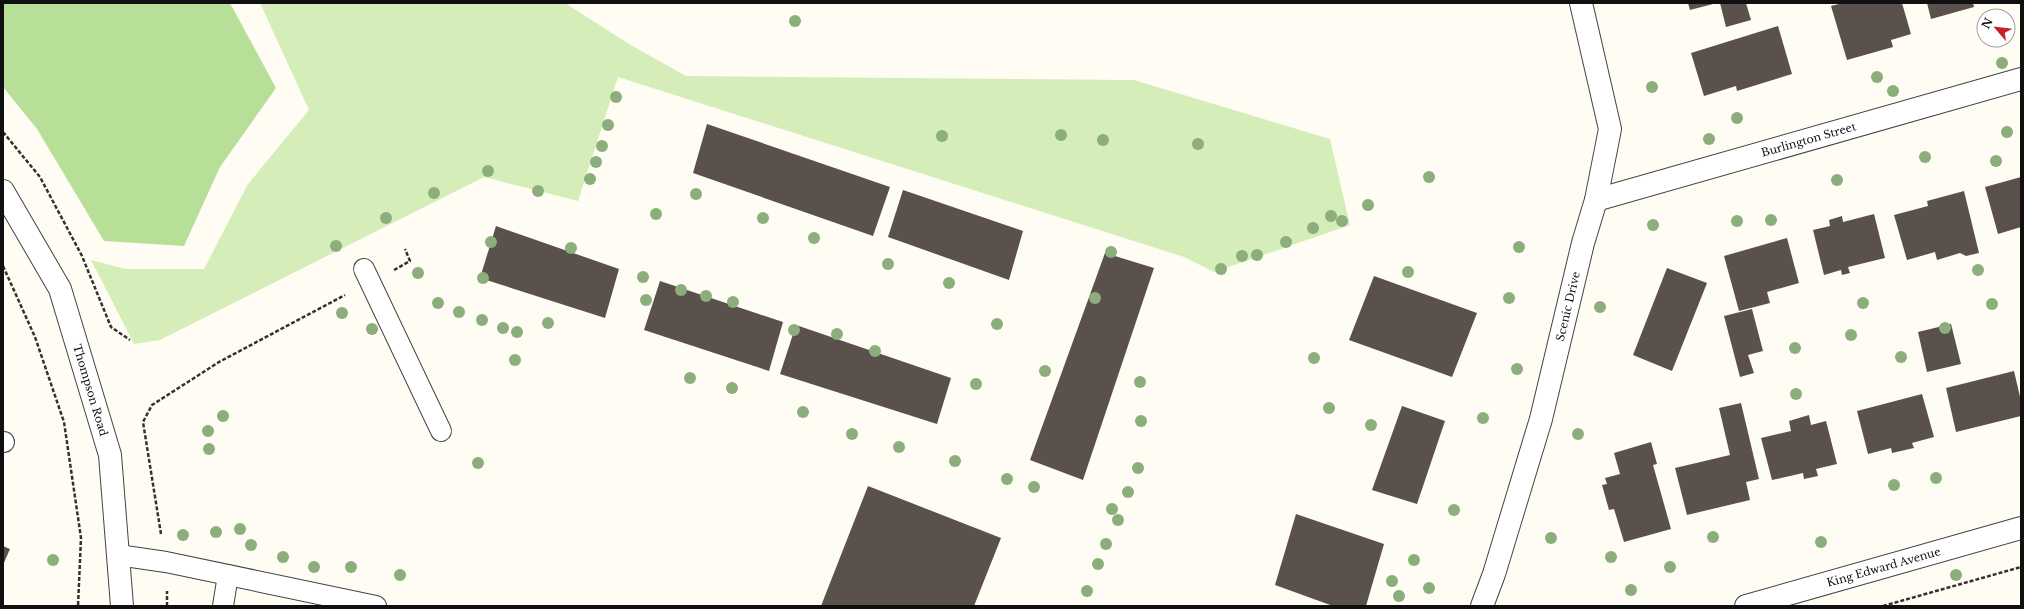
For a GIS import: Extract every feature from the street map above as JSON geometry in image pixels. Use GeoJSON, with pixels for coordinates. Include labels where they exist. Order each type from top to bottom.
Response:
{"type":"FeatureCollection","features":[{"type":"Feature","properties":{"kind":"street","name":"Scenic Drive"},"geometry":{"type":"LineString","coordinates":[[1482,606],[1494,574],[1541,419],[1583,243],[1596,200],[1610,128],[1581,3]]}},
{"type":"Feature","properties":{"kind":"street","name":"Burlington Street"},"geometry":{"type":"LineString","coordinates":[[1596,200],[2021,79]]}},
{"type":"Feature","properties":{"kind":"street","name":"Thompson Road"},"geometry":{"type":"LineString","coordinates":[[3,191],[60,289],[110,455],[122,606]]}},
{"type":"Feature","properties":{"kind":"street","name":"King Edward Avenue"},"geometry":{"type":"LineString","coordinates":[[1746,606],[2021,528]]}},
{"type":"Feature","properties":{"kind":"lane"},"geometry":{"type":"LineString","coordinates":[[367,275],[441,431]]}},
{"type":"Feature","properties":{"kind":"lane"},"geometry":{"type":"LineString","coordinates":[[118,555],[166,562],[376,606]]}},
{"type":"Feature","properties":{"kind":"lane"},"geometry":{"type":"LineString","coordinates":[[223,606],[228,575]]}},
{"type":"Feature","properties":{"kind":"path"},"geometry":{"type":"LineString","coordinates":[[3,132],[40,177],[82,256],[111,327],[130,340]]}},
{"type":"Feature","properties":{"kind":"path"},"geometry":{"type":"LineString","coordinates":[[167,606],[166,562],[143,422],[152,405],[220,362],[367,275],[410,261],[405,249]]}},
{"type":"Feature","properties":{"kind":"path"},"geometry":{"type":"LineString","coordinates":[[3,266],[35,337],[64,422],[81,538],[78,606]]}},
{"type":"Feature","properties":{"kind":"path"},"geometry":{"type":"LineString","coordinates":[[1883,606],[2021,567]]}},
{"type":"Feature","properties":{"kind":"green space"},"geometry":{"type":"Polygon","coordinates":[[[3,3],[230,3],[276,88],[220,167],[184,246],[104,241],[37,129],[3,87],[3,3]]]}},
{"type":"Feature","properties":{"kind":"green space"},"geometry":{"type":"Polygon","coordinates":[[[260,3],[565,3],[629,44],[686,76],[1134,80],[1330,139],[1350,225],[1214,272],[1184,257],[618,77],[578,201],[484,177],[160,340],[134,344],[91,260],[126,269],[204,269],[248,184],[309,110],[260,3]]]}},
{"type":"Feature","properties":{"kind":"building"},"geometry":{"type":"Polygon","coordinates":[[[1688,3],[1713,3],[1713,4],[1690,10],[1688,3]]]}},
{"type":"Feature","properties":{"kind":"building"},"geometry":{"type":"Polygon","coordinates":[[[1720,3],[1746,3],[1751,20],[1726,27],[1720,3]]]}},
{"type":"Feature","properties":{"kind":"building"},"geometry":{"type":"Polygon","coordinates":[[[1843,3],[1902,3],[1911,34],[1891,40],[1893,47],[1847,60],[1831,6],[1843,3]]]}},
{"type":"Feature","properties":{"kind":"building"},"geometry":{"type":"Polygon","coordinates":[[[1927,3],[1973,3],[1974,7],[1931,19],[1927,3]]]}},
{"type":"Feature","properties":{"kind":"building"},"geometry":{"type":"Polygon","coordinates":[[[1778,26],[1792,74],[1737,91],[1736,86],[1704,96],[1691,53],[1778,26]]]}},
{"type":"Feature","properties":{"kind":"building"},"geometry":{"type":"Polygon","coordinates":[[[707,124],[890,187],[873,236],[693,173],[707,124]]]}},
{"type":"Feature","properties":{"kind":"building"},"geometry":{"type":"Polygon","coordinates":[[[2021,177],[2021,227],[1998,234],[1985,187],[2021,177]]]}},
{"type":"Feature","properties":{"kind":"building"},"geometry":{"type":"Polygon","coordinates":[[[903,190],[1023,231],[1009,280],[888,237],[903,190]]]}},
{"type":"Feature","properties":{"kind":"building"},"geometry":{"type":"Polygon","coordinates":[[[1964,191],[1979,253],[1966,256],[1960,253],[1937,260],[1935,252],[1907,260],[1894,215],[1928,206],[1927,201],[1964,191]]]}},
{"type":"Feature","properties":{"kind":"building"},"geometry":{"type":"Polygon","coordinates":[[[1874,214],[1885,258],[1848,267],[1850,273],[1842,275],[1841,270],[1824,275],[1813,230],[1830,226],[1829,220],[1842,216],[1843,222],[1874,214]]]}},
{"type":"Feature","properties":{"kind":"building"},"geometry":{"type":"Polygon","coordinates":[[[496,226],[619,269],[605,318],[480,278],[496,226]]]}},
{"type":"Feature","properties":{"kind":"building"},"geometry":{"type":"Polygon","coordinates":[[[1787,238],[1799,283],[1767,292],[1770,303],[1739,311],[1724,256],[1787,238]]]}},
{"type":"Feature","properties":{"kind":"building"},"geometry":{"type":"Polygon","coordinates":[[[1105,253],[1154,268],[1083,480],[1030,460],[1105,253]]]}},
{"type":"Feature","properties":{"kind":"building"},"geometry":{"type":"Polygon","coordinates":[[[1667,268],[1707,283],[1672,371],[1633,355],[1667,268]]]}},
{"type":"Feature","properties":{"kind":"building"},"geometry":{"type":"Polygon","coordinates":[[[1374,276],[1477,313],[1452,377],[1349,340],[1374,276]]]}},
{"type":"Feature","properties":{"kind":"building"},"geometry":{"type":"Polygon","coordinates":[[[660,281],[783,322],[769,371],[644,330],[660,281]]]}},
{"type":"Feature","properties":{"kind":"building"},"geometry":{"type":"Polygon","coordinates":[[[1752,309],[1763,351],[1748,355],[1754,373],[1740,377],[1724,316],[1752,309]]]}},
{"type":"Feature","properties":{"kind":"building"},"geometry":{"type":"Polygon","coordinates":[[[1951,324],[1961,364],[1927,372],[1918,332],[1951,324]]]}},
{"type":"Feature","properties":{"kind":"building"},"geometry":{"type":"Polygon","coordinates":[[[796,325],[951,378],[937,424],[780,374],[796,325]]]}},
{"type":"Feature","properties":{"kind":"building"},"geometry":{"type":"Polygon","coordinates":[[[2014,371],[2021,401],[2021,416],[1956,432],[1946,388],[2014,371]]]}},
{"type":"Feature","properties":{"kind":"building"},"geometry":{"type":"Polygon","coordinates":[[[1922,394],[1934,437],[1912,443],[1914,448],[1892,453],[1891,448],[1868,454],[1857,411],[1922,394]]]}},
{"type":"Feature","properties":{"kind":"building"},"geometry":{"type":"Polygon","coordinates":[[[1741,403],[1759,479],[1746,482],[1750,500],[1687,515],[1675,468],[1730,455],[1719,408],[1741,403]]]}},
{"type":"Feature","properties":{"kind":"building"},"geometry":{"type":"Polygon","coordinates":[[[1402,406],[1445,421],[1417,504],[1372,490],[1402,406]]]}},
{"type":"Feature","properties":{"kind":"building"},"geometry":{"type":"Polygon","coordinates":[[[1809,415],[1811,425],[1826,421],[1837,464],[1816,469],[1818,476],[1804,479],[1803,473],[1772,480],[1761,438],[1791,431],[1789,421],[1809,415]]]}},
{"type":"Feature","properties":{"kind":"building"},"geometry":{"type":"Polygon","coordinates":[[[1651,442],[1657,464],[1653,465],[1671,529],[1624,542],[1614,509],[1609,510],[1602,485],[1607,484],[1605,478],[1620,474],[1614,453],[1651,442]]]}},
{"type":"Feature","properties":{"kind":"building"},"geometry":{"type":"Polygon","coordinates":[[[868,486],[1001,538],[974,606],[821,606],[868,486]]]}},
{"type":"Feature","properties":{"kind":"building"},"geometry":{"type":"Polygon","coordinates":[[[1296,514],[1384,544],[1366,606],[1333,606],[1275,585],[1296,514]]]}},
{"type":"Feature","properties":{"kind":"building"},"geometry":{"type":"Polygon","coordinates":[[[3,546],[10,549],[3,565],[3,546]]]}}]}
